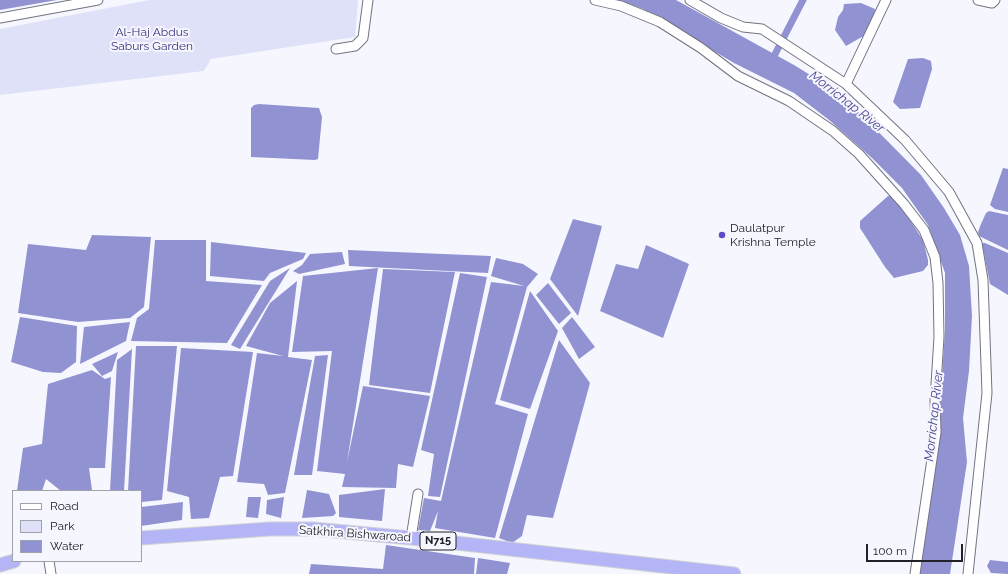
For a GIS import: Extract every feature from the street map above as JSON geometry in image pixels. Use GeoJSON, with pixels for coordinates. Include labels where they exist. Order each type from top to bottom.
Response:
{"type":"FeatureCollection","features":[{"type":"Feature","properties":{"kind":"highway","name":"Satkhira Bishwaroad"},"geometry":{"type":"LineString","coordinates":[[142,538],[270,529],[313,529],[411,538],[734,574]]}},
{"type":"Feature","properties":{"kind":"highway"},"geometry":{"type":"LineString","coordinates":[[0,565],[12,562]]}},
{"type":"Feature","properties":{"kind":"street"},"geometry":{"type":"LineString","coordinates":[[0,18],[98,0]]}},
{"type":"Feature","properties":{"kind":"street"},"geometry":{"type":"LineString","coordinates":[[336,49],[355,46],[363,38],[368,0]]}},
{"type":"Feature","properties":{"kind":"street"},"geometry":{"type":"LineString","coordinates":[[595,0],[621,6],[660,22],[701,48],[738,76],[789,101],[826,126],[859,154],[904,204],[924,230],[934,257],[938,284],[939,337],[935,400],[936,432],[915,574]]}},
{"type":"Feature","properties":{"kind":"street"},"geometry":{"type":"LineString","coordinates":[[690,0],[721,18],[743,26],[762,29],[777,37],[798,53],[846,84],[905,140],[944,187],[977,243],[983,280],[987,393],[968,574]]}},
{"type":"Feature","properties":{"kind":"street"},"geometry":{"type":"LineString","coordinates":[[846,84],[886,0]]}},
{"type":"Feature","properties":{"kind":"street"},"geometry":{"type":"LineString","coordinates":[[978,0],[992,3],[995,0]]}},
{"type":"Feature","properties":{"kind":"street"},"geometry":{"type":"LineString","coordinates":[[411,538],[418,494]]}},
{"type":"Feature","properties":{"kind":"street"},"geometry":{"type":"LineString","coordinates":[[49,562],[51,574]]}},
{"type":"Feature","properties":{"kind":"green space","name":"Al-Haj Abdus Saburs Garden"},"geometry":{"type":"Polygon","coordinates":[[[149,0],[358,0],[355,37],[211,59],[204,71],[0,95],[0,29],[149,0]]]}},
{"type":"Feature","properties":{"kind":"water"},"geometry":{"type":"Polygon","coordinates":[[[0,0],[57,0],[0,10],[0,0]]]}},
{"type":"Feature","properties":{"kind":"water","name":"Morrichap River"},"geometry":{"type":"Polygon","coordinates":[[[618,0],[676,0],[794,65],[841,94],[921,175],[944,208],[960,235],[969,266],[972,316],[969,371],[963,418],[967,462],[950,574],[920,574],[938,437],[945,330],[945,273],[928,225],[902,188],[872,158],[829,120],[794,93],[734,63],[643,9],[618,0]]]}},
{"type":"Feature","properties":{"kind":"water"},"geometry":{"type":"Polygon","coordinates":[[[861,3],[875,9],[874,20],[867,34],[846,46],[835,30],[838,17],[843,10],[844,4],[861,3]]]}},
{"type":"Feature","properties":{"kind":"water"},"geometry":{"type":"Polygon","coordinates":[[[923,58],[931,61],[932,69],[920,108],[900,109],[893,102],[908,59],[923,58]]]}},
{"type":"Feature","properties":{"kind":"water"},"geometry":{"type":"Polygon","coordinates":[[[259,104],[319,108],[322,117],[318,159],[251,157],[251,108],[254,105],[259,104]]]}},
{"type":"Feature","properties":{"kind":"water"},"geometry":{"type":"Polygon","coordinates":[[[1003,168],[1008,169],[1008,212],[995,209],[990,205],[1003,168]]]}},
{"type":"Feature","properties":{"kind":"water"},"geometry":{"type":"Polygon","coordinates":[[[888,196],[892,196],[897,200],[923,240],[928,265],[923,271],[894,278],[885,267],[860,228],[860,221],[888,196]]]}},
{"type":"Feature","properties":{"kind":"water"},"geometry":{"type":"Polygon","coordinates":[[[989,211],[1008,215],[1008,250],[979,236],[978,232],[981,224],[986,213],[989,211]]]}},
{"type":"Feature","properties":{"kind":"water"},"geometry":{"type":"Polygon","coordinates":[[[573,219],[602,226],[578,316],[550,279],[573,219]]]}},
{"type":"Feature","properties":{"kind":"water"},"geometry":{"type":"Polygon","coordinates":[[[92,235],[151,237],[144,307],[130,318],[78,322],[18,313],[28,244],[86,250],[92,235]]]}},
{"type":"Feature","properties":{"kind":"water"},"geometry":{"type":"Polygon","coordinates":[[[155,240],[206,240],[206,281],[262,285],[227,343],[131,341],[137,318],[149,309],[155,240]]]}},
{"type":"Feature","properties":{"kind":"water"},"geometry":{"type":"Polygon","coordinates":[[[211,242],[306,253],[303,259],[270,273],[264,281],[210,276],[211,242]]]}},
{"type":"Feature","properties":{"kind":"water"},"geometry":{"type":"Polygon","coordinates":[[[982,243],[1008,253],[1008,295],[990,284],[982,243]]]}},
{"type":"Feature","properties":{"kind":"water"},"geometry":{"type":"Polygon","coordinates":[[[646,245],[689,264],[663,338],[600,311],[616,264],[638,269],[646,245]]]}},
{"type":"Feature","properties":{"kind":"water"},"geometry":{"type":"Polygon","coordinates":[[[348,250],[491,256],[488,273],[349,266],[348,250]]]}},
{"type":"Feature","properties":{"kind":"water"},"geometry":{"type":"Polygon","coordinates":[[[342,252],[345,264],[299,274],[293,271],[302,265],[310,254],[342,252]]]}},
{"type":"Feature","properties":{"kind":"water"},"geometry":{"type":"Polygon","coordinates":[[[496,258],[523,264],[538,274],[527,287],[495,404],[528,414],[495,538],[435,528],[438,511],[430,531],[418,530],[424,498],[441,501],[491,282],[524,286],[491,276],[496,258]]]}},
{"type":"Feature","properties":{"kind":"water"},"geometry":{"type":"Polygon","coordinates":[[[290,268],[240,349],[231,345],[270,281],[290,268]]]}},
{"type":"Feature","properties":{"kind":"water"},"geometry":{"type":"Polygon","coordinates":[[[378,268],[347,462],[363,386],[430,396],[413,467],[398,464],[396,488],[342,487],[345,474],[317,471],[332,351],[292,352],[303,276],[378,268]]]}},
{"type":"Feature","properties":{"kind":"water"},"geometry":{"type":"Polygon","coordinates":[[[383,269],[455,272],[430,393],[369,385],[383,269]]]}},
{"type":"Feature","properties":{"kind":"water"},"geometry":{"type":"Polygon","coordinates":[[[460,273],[487,277],[440,497],[428,496],[434,454],[421,450],[460,273]]]}},
{"type":"Feature","properties":{"kind":"water"},"geometry":{"type":"Polygon","coordinates":[[[297,281],[288,357],[312,360],[285,493],[268,495],[264,484],[237,482],[257,353],[283,356],[246,346],[270,303],[297,281]]]}},
{"type":"Feature","properties":{"kind":"water"},"geometry":{"type":"Polygon","coordinates":[[[548,283],[571,313],[559,324],[536,295],[548,283]]]}},
{"type":"Feature","properties":{"kind":"water"},"geometry":{"type":"Polygon","coordinates":[[[530,291],[558,331],[530,409],[500,400],[530,291]]]}},
{"type":"Feature","properties":{"kind":"water"},"geometry":{"type":"Polygon","coordinates":[[[20,317],[77,326],[76,362],[61,373],[43,372],[11,362],[20,317]]]}},
{"type":"Feature","properties":{"kind":"water"},"geometry":{"type":"Polygon","coordinates":[[[572,317],[595,347],[579,359],[562,328],[572,317]]]}},
{"type":"Feature","properties":{"kind":"water"},"geometry":{"type":"Polygon","coordinates":[[[130,322],[126,341],[80,364],[84,327],[130,322]]]}},
{"type":"Feature","properties":{"kind":"water"},"geometry":{"type":"Polygon","coordinates":[[[559,340],[590,383],[553,518],[527,515],[522,536],[512,543],[499,538],[559,340]]]}},
{"type":"Feature","properties":{"kind":"water"},"geometry":{"type":"Polygon","coordinates":[[[136,346],[177,346],[162,500],[142,502],[142,490],[128,490],[136,346]]]}},
{"type":"Feature","properties":{"kind":"water"},"geometry":{"type":"Polygon","coordinates":[[[181,348],[253,352],[233,476],[220,477],[209,518],[191,519],[189,497],[167,491],[181,348]]]}},
{"type":"Feature","properties":{"kind":"water"},"geometry":{"type":"Polygon","coordinates":[[[132,349],[124,490],[110,490],[117,360],[132,349]]]}},
{"type":"Feature","properties":{"kind":"water"},"geometry":{"type":"Polygon","coordinates":[[[118,352],[112,371],[102,376],[92,364],[118,352]]]}},
{"type":"Feature","properties":{"kind":"water"},"geometry":{"type":"Polygon","coordinates":[[[328,355],[312,475],[294,475],[315,356],[328,355]]]}},
{"type":"Feature","properties":{"kind":"water"},"geometry":{"type":"Polygon","coordinates":[[[92,370],[105,379],[111,377],[105,468],[89,468],[92,490],[60,490],[46,479],[42,490],[17,490],[23,448],[42,444],[48,384],[92,370]]]}},
{"type":"Feature","properties":{"kind":"water"},"geometry":{"type":"Polygon","coordinates":[[[385,489],[382,521],[339,517],[339,495],[385,489]]]}},
{"type":"Feature","properties":{"kind":"water"},"geometry":{"type":"Polygon","coordinates":[[[307,490],[329,494],[336,513],[333,516],[302,518],[307,490]]]}},
{"type":"Feature","properties":{"kind":"water"},"geometry":{"type":"Polygon","coordinates":[[[248,497],[261,497],[258,518],[246,517],[248,497]]]}},
{"type":"Feature","properties":{"kind":"water"},"geometry":{"type":"Polygon","coordinates":[[[284,497],[281,518],[266,514],[267,500],[284,497]]]}},
{"type":"Feature","properties":{"kind":"water"},"geometry":{"type":"Polygon","coordinates":[[[183,502],[182,520],[142,526],[142,507],[183,502]]]}},
{"type":"Feature","properties":{"kind":"water"},"geometry":{"type":"Polygon","coordinates":[[[386,545],[475,558],[474,574],[309,574],[311,564],[383,569],[386,545]]]}},
{"type":"Feature","properties":{"kind":"water"},"geometry":{"type":"Polygon","coordinates":[[[478,558],[510,563],[507,574],[476,574],[478,558]]]}},
{"type":"Feature","properties":{"kind":"water"},"geometry":{"type":"Polygon","coordinates":[[[990,560],[1008,562],[1008,574],[991,573],[987,566],[990,560]]]}},
{"type":"Feature","properties":{"kind":"waterway"},"geometry":{"type":"LineString","coordinates":[[771,62],[803,0]]}},
{"type":"Feature","properties":{"kind":"place","name":"Daulatpur Krishna Temple"},"geometry":{"type":"Point","coordinates":[722,235]}}]}
